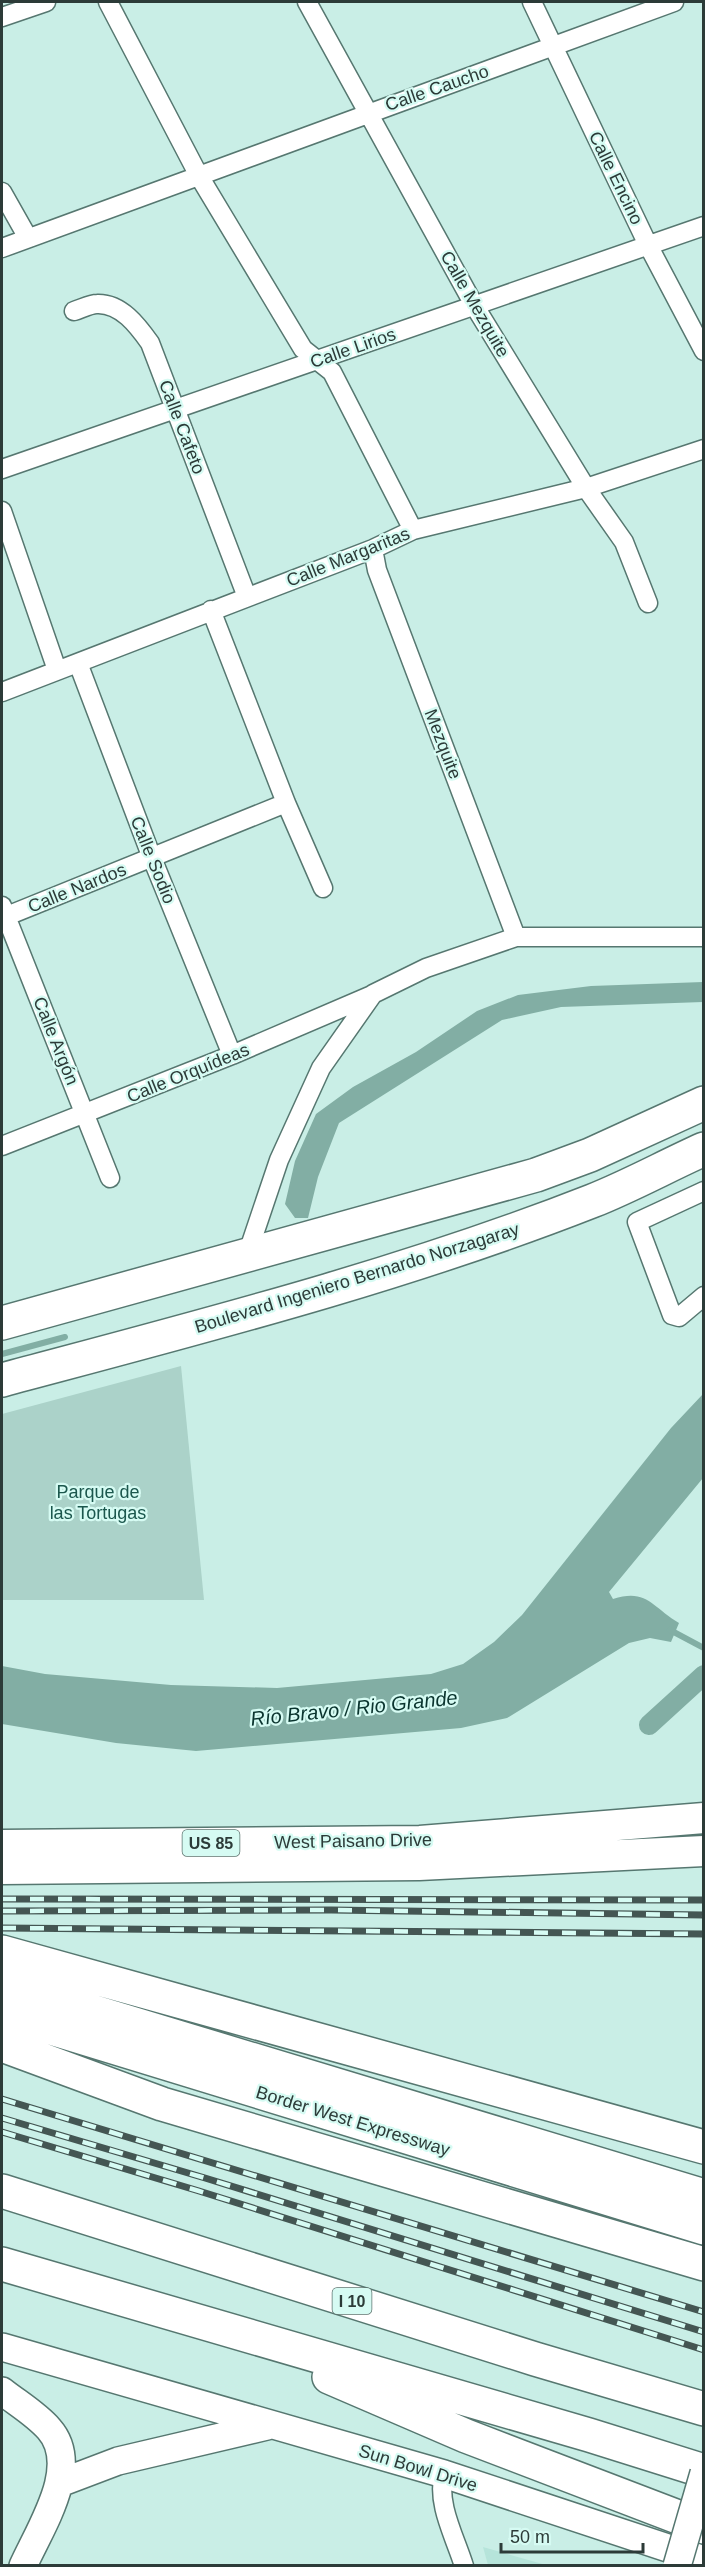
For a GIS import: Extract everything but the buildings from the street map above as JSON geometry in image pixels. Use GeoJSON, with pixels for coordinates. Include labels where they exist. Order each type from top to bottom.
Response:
{"type":"FeatureCollection","features":[{"type":"Feature","properties":{"kind":"highway"},"geometry":{"type":"LineString","coordinates":[[2,1323],[536,1175],[590,1155],[704,1103]]}},
{"type":"Feature","properties":{"kind":"highway"},"geometry":{"type":"LineString","coordinates":[[665,1121],[692,1154]]}},
{"type":"Feature","properties":{"kind":"highway","name":"Boulevard Ingeniero Bernardo Norzagaray"},"geometry":{"type":"LineString","coordinates":[[2,1380],[253,1313],[461,1247],[594,1200],[692,1154]]}},
{"type":"Feature","properties":{"kind":"highway"},"geometry":{"type":"LineString","coordinates":[[2,1952],[704,2147]]}},
{"type":"Feature","properties":{"kind":"highway","name":"Border West Expressway"},"geometry":{"type":"LineString","coordinates":[[2,1984],[79,2023],[704,2228]]}},
{"type":"Feature","properties":{"kind":"highway","name":"Border West Expressway"},"geometry":{"type":"LineString","coordinates":[[2,2013],[79,2023],[704,2196]]}},
{"type":"Feature","properties":{"kind":"highway"},"geometry":{"type":"LineString","coordinates":[[2,2045],[162,2104],[704,2264]]}},
{"type":"Feature","properties":{"kind":"highway","name":"I 10"},"geometry":{"type":"LineString","coordinates":[[2,2191],[535,2359],[704,2409]]}},
{"type":"Feature","properties":{"kind":"highway"},"geometry":{"type":"LineString","coordinates":[[2,2264],[578,2432],[704,2472]]}},
{"type":"Feature","properties":{"kind":"highway"},"geometry":{"type":"LineString","coordinates":[[192,2319],[466,2436],[704,2527]]}},
{"type":"Feature","properties":{"kind":"main road","name":"West Paisano Drive"},"geometry":{"type":"LineString","coordinates":[[2,1869],[420,1853],[704,1818]]}},
{"type":"Feature","properties":{"kind":"main road","name":"West Paisano Drive"},"geometry":{"type":"LineString","coordinates":[[2,1845],[420,1853],[704,1851]]}},
{"type":"Feature","properties":{"kind":"street"},"geometry":{"type":"LineString","coordinates":[[2,17],[46,2]]}},
{"type":"Feature","properties":{"kind":"street"},"geometry":{"type":"LineString","coordinates":[[108,2],[200,176],[303,349],[332,372],[413,530]]}},
{"type":"Feature","properties":{"kind":"street","name":"Calle Mezquite"},"geometry":{"type":"LineString","coordinates":[[307,2],[474,305],[586,488],[624,542],[648,603]]}},
{"type":"Feature","properties":{"kind":"street","name":"Calle Encino"},"geometry":{"type":"LineString","coordinates":[[532,2],[648,245],[704,351]]}},
{"type":"Feature","properties":{"kind":"street","name":"Calle Caucho"},"geometry":{"type":"LineString","coordinates":[[2,248],[368,112],[674,2]]}},
{"type":"Feature","properties":{"kind":"street"},"geometry":{"type":"LineString","coordinates":[[2,192],[27,238]]}},
{"type":"Feature","properties":{"kind":"street","name":"Calle Lirios"},"geometry":{"type":"LineString","coordinates":[[2,469],[704,226]]}},
{"type":"Feature","properties":{"kind":"street","name":"Calle Cafeto"},"geometry":{"type":"LineString","coordinates":[[74,311],[97,304],[120,311],[137,326],[150,343],[247,597]]}},
{"type":"Feature","properties":{"kind":"street","name":"Calle Margaritas"},"geometry":{"type":"LineString","coordinates":[[2,692],[373,549],[413,530],[586,488],[704,448]]}},
{"type":"Feature","properties":{"kind":"street"},"geometry":{"type":"LineString","coordinates":[[2,511],[57,670]]}},
{"type":"Feature","properties":{"kind":"street","name":"Mezquite"},"geometry":{"type":"LineString","coordinates":[[373,549],[377,570],[516,937]]}},
{"type":"Feature","properties":{"kind":"street"},"geometry":{"type":"LineString","coordinates":[[211,610],[286,803],[323,888]]}},
{"type":"Feature","properties":{"kind":"street","name":"Calle Sodio"},"geometry":{"type":"LineString","coordinates":[[78,663],[152,858],[232,1055]]}},
{"type":"Feature","properties":{"kind":"street","name":"Calle Nardos"},"geometry":{"type":"LineString","coordinates":[[3,913],[152,858],[286,803]]}},
{"type":"Feature","properties":{"kind":"street","name":"Calle Argón"},"geometry":{"type":"LineString","coordinates":[[3,913],[110,1178]]}},
{"type":"Feature","properties":{"kind":"street","name":"Calle Orquídeas"},"geometry":{"type":"LineString","coordinates":[[2,1146],[86,1115],[232,1055],[373,994],[426,968],[516,937],[704,937]]}},
{"type":"Feature","properties":{"kind":"street","name":"Calle Orquídeas"},"geometry":{"type":"LineString","coordinates":[[247,1255],[279,1160],[321,1068],[373,994]]}},
{"type":"Feature","properties":{"kind":"street"},"geometry":{"type":"LineString","coordinates":[[704,1191],[637,1222],[672,1315],[680,1317],[704,1296]]}},
{"type":"Feature","properties":{"kind":"street","name":"Sun Bowl Drive"},"geometry":{"type":"LineString","coordinates":[[2,2347],[444,2474],[704,2560]]}},
{"type":"Feature","properties":{"kind":"street"},"geometry":{"type":"LineString","coordinates":[[2,2391],[48,2428],[57,2440],[62,2456],[60,2483],[23,2565]]}},
{"type":"Feature","properties":{"kind":"street"},"geometry":{"type":"LineString","coordinates":[[60,2483],[118,2461],[268,2425]]}},
{"type":"Feature","properties":{"kind":"street"},"geometry":{"type":"LineString","coordinates":[[677,2565],[704,2472]]}},
{"type":"Feature","properties":{"kind":"street"},"geometry":{"type":"LineString","coordinates":[[444,2474],[440,2487],[464,2565]]}},
{"type":"Feature","properties":{"kind":"shaded area"},"geometry":{"type":"Polygon","coordinates":[[[483,2547],[546,2565],[488,2565],[483,2547]]]}},
{"type":"Feature","properties":{"kind":"green space","name":"Parque de las Tortugas"},"geometry":{"type":"Polygon","coordinates":[[[181,1366],[204,1600],[2,1600],[2,1414],[181,1366]]]}},
{"type":"Feature","properties":{"kind":"water"},"geometry":{"type":"Polygon","coordinates":[[[703,982],[703,1002],[561,1007],[502,1020],[339,1123],[318,1177],[308,1218],[295,1218],[285,1204],[295,1161],[316,1114],[353,1087],[416,1052],[477,1011],[518,995],[591,986],[703,982]]]}},
{"type":"Feature","properties":{"kind":"water","name":"Río Bravo / Rio Grande"},"geometry":{"type":"Polygon","coordinates":[[[703,1394],[703,1478],[609,1592],[613,1599],[634,1596],[649,1601],[679,1623],[671,1642],[650,1638],[629,1643],[507,1718],[461,1728],[196,1751],[116,1743],[2,1724],[2,1666],[45,1674],[171,1685],[277,1688],[431,1674],[463,1664],[494,1642],[522,1615],[671,1428],[703,1394]]]}},
{"type":"Feature","properties":{"kind":"waterway"},"geometry":{"type":"LineString","coordinates":[[2,1354],[65,1337]]}},
{"type":"Feature","properties":{"kind":"waterway"},"geometry":{"type":"LineString","coordinates":[[670,1630],[704,1648]]}},
{"type":"Feature","properties":{"kind":"waterway"},"geometry":{"type":"LineString","coordinates":[[649,1725],[704,1675]]}},
{"type":"Feature","properties":{"kind":"railway"},"geometry":{"type":"LineString","coordinates":[[2,1899],[704,1900]]}},
{"type":"Feature","properties":{"kind":"railway"},"geometry":{"type":"LineString","coordinates":[[2,1911],[331,1910],[704,1915]]}},
{"type":"Feature","properties":{"kind":"railway"},"geometry":{"type":"LineString","coordinates":[[2,1928],[704,1934]]}},
{"type":"Feature","properties":{"kind":"railway"},"geometry":{"type":"LineString","coordinates":[[2,2099],[704,2312]]}},
{"type":"Feature","properties":{"kind":"railway"},"geometry":{"type":"LineString","coordinates":[[2,2118],[205,2178],[704,2332]]}},
{"type":"Feature","properties":{"kind":"railway"},"geometry":{"type":"LineString","coordinates":[[2,2132],[199,2191],[704,2350]]}}]}
